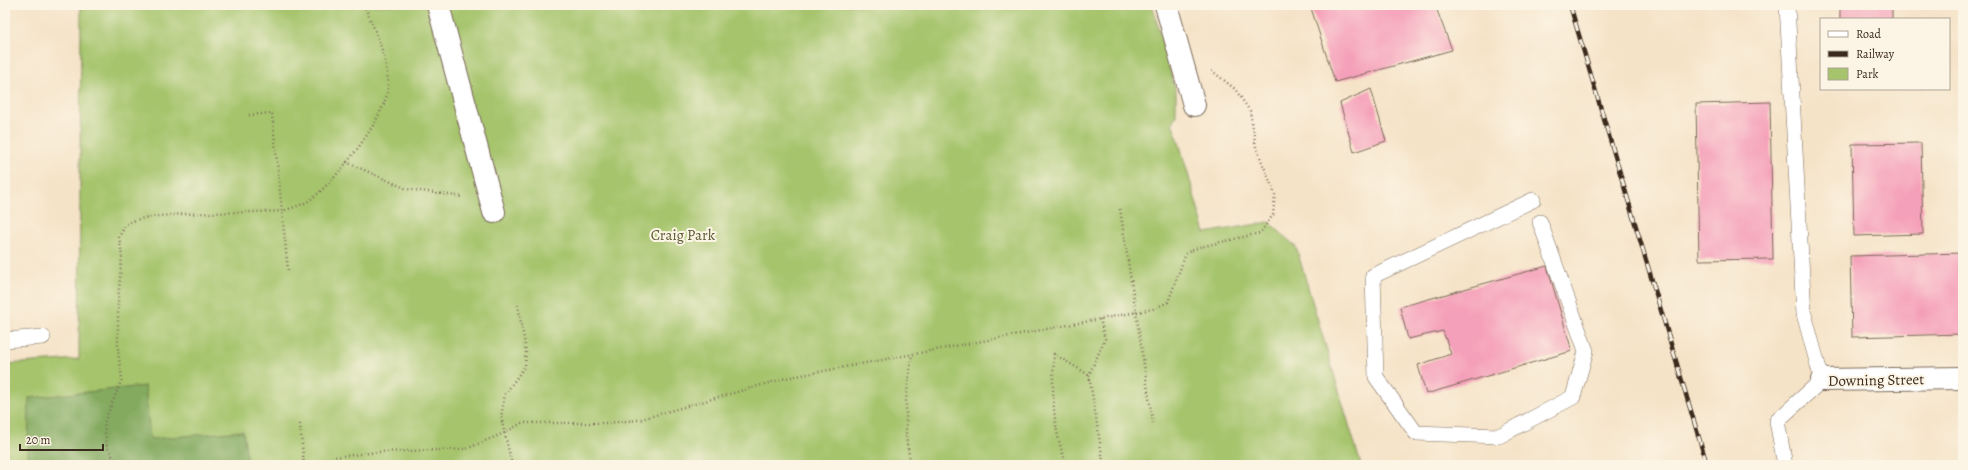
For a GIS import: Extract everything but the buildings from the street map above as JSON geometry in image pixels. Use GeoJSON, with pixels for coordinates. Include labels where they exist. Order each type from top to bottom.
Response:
{"type":"FeatureCollection","features":[{"type":"Feature","properties":{"kind":"street"},"geometry":{"type":"LineString","coordinates":[[438,5],[492,205]]}},
{"type":"Feature","properties":{"kind":"street"},"geometry":{"type":"LineString","coordinates":[[1166,5],[1194,105]]}},
{"type":"Feature","properties":{"kind":"street","name":"Downing Street"},"geometry":{"type":"LineString","coordinates":[[1822,380],[1963,378]]}},
{"type":"Feature","properties":{"kind":"lane"},"geometry":{"type":"LineString","coordinates":[[1787,5],[1804,314],[1822,380]]}},
{"type":"Feature","properties":{"kind":"lane"},"geometry":{"type":"LineString","coordinates":[[1533,200],[1373,276],[1376,377],[1416,433],[1498,436],[1573,397],[1586,351],[1540,222]]}},
{"type":"Feature","properties":{"kind":"lane"},"geometry":{"type":"LineString","coordinates":[[5,340],[43,336]]}},
{"type":"Feature","properties":{"kind":"lane","name":"Downing Street"},"geometry":{"type":"LineString","coordinates":[[1785,465],[1777,421],[1822,380]]}},
{"type":"Feature","properties":{"kind":"path"},"geometry":{"type":"LineString","coordinates":[[120,465],[116,462],[107,447],[104,423],[122,379],[118,351],[118,301],[122,255],[119,237],[128,223],[144,218],[176,215],[282,211],[292,209],[314,197],[346,162],[369,133],[382,111],[388,87],[385,59],[364,5]]}},
{"type":"Feature","properties":{"kind":"path"},"geometry":{"type":"LineString","coordinates":[[317,465],[334,457],[379,452],[466,449],[504,433],[522,423],[606,423],[638,420],[786,378],[1153,309],[1168,302],[1186,253],[1200,247],[1260,233],[1273,215],[1275,194],[1256,147],[1250,111],[1235,88],[1210,69]]}},
{"type":"Feature","properties":{"kind":"path"},"geometry":{"type":"LineString","coordinates":[[249,115],[272,113],[288,270]]}},
{"type":"Feature","properties":{"kind":"path"},"geometry":{"type":"LineString","coordinates":[[346,162],[407,189],[453,196],[492,205]]}},
{"type":"Feature","properties":{"kind":"path"},"geometry":{"type":"LineString","coordinates":[[1120,209],[1137,311],[1153,423]]}},
{"type":"Feature","properties":{"kind":"path"},"geometry":{"type":"LineString","coordinates":[[512,465],[501,417],[505,394],[525,366],[526,351],[518,305]]}},
{"type":"Feature","properties":{"kind":"path"},"geometry":{"type":"LineString","coordinates":[[1100,319],[1105,339],[1089,375],[1104,461],[1101,465]]}},
{"type":"Feature","properties":{"kind":"path"},"geometry":{"type":"LineString","coordinates":[[911,465],[906,438],[906,400],[912,354]]}},
{"type":"Feature","properties":{"kind":"path"},"geometry":{"type":"LineString","coordinates":[[1067,465],[1054,419],[1052,381],[1054,354],[1089,375]]}},
{"type":"Feature","properties":{"kind":"path"},"geometry":{"type":"LineString","coordinates":[[300,424],[304,465]]}},
{"type":"Feature","properties":{"kind":"green space","name":"Craig Park"},"geometry":{"type":"Polygon","coordinates":[[[81,5],[1152,5],[1176,92],[1176,116],[1172,123],[1205,233],[1269,222],[1296,247],[1361,465],[7,465],[5,364],[79,359],[81,5]]]}},
{"type":"Feature","properties":{"kind":"green space"},"geometry":{"type":"Polygon","coordinates":[[[145,386],[150,439],[243,431],[248,465],[28,465],[29,398],[145,386]]]}},
{"type":"Feature","properties":{"kind":"railway"},"geometry":{"type":"LineString","coordinates":[[1570,5],[1707,465]]}}]}
